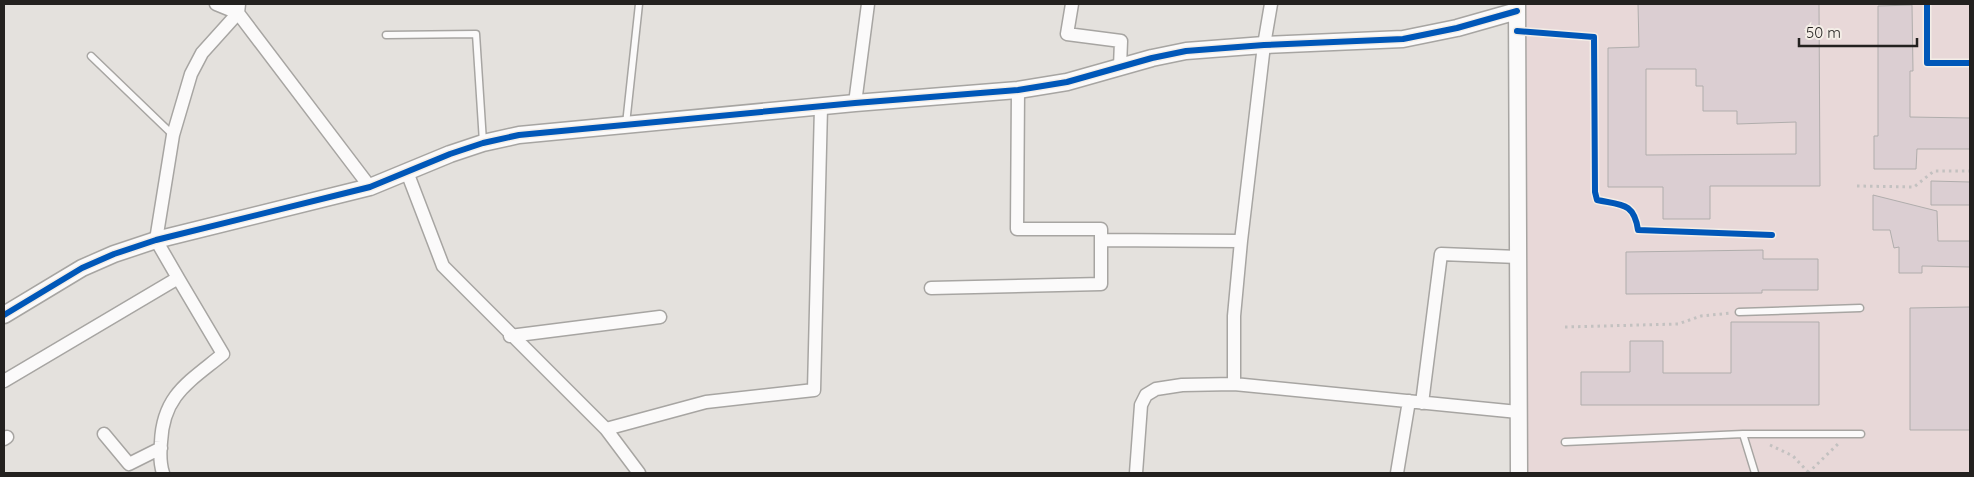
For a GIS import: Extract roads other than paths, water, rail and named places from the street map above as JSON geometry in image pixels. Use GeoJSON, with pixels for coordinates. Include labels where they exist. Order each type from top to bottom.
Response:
{"type":"FeatureCollection","features":[{"type":"Feature","properties":{"kind":"street"},"geometry":{"type":"LineString","coordinates":[[216,4],[239,8],[370,186]]}},
{"type":"Feature","properties":{"kind":"street"},"geometry":{"type":"LineString","coordinates":[[855,103],[868,4]]}},
{"type":"Feature","properties":{"kind":"street"},"geometry":{"type":"LineString","coordinates":[[1072,4],[1067,34],[1121,41],[1120,67]]}},
{"type":"Feature","properties":{"kind":"street"},"geometry":{"type":"LineString","coordinates":[[1234,384],[1234,316],[1241,241],[1264,45],[1271,4]]}},
{"type":"Feature","properties":{"kind":"street"},"geometry":{"type":"LineString","coordinates":[[4,315],[82,268],[156,240],[370,186],[483,143],[519,135],[855,103],[1018,90],[1067,82],[1186,51],[1264,45],[1403,39],[1457,28],[1517,7],[1519,473]]}},
{"type":"Feature","properties":{"kind":"street"},"geometry":{"type":"LineString","coordinates":[[163,473],[160,448],[166,409],[178,392],[223,354],[156,240],[173,135],[190,74],[202,53],[239,8]]}},
{"type":"Feature","properties":{"kind":"street"},"geometry":{"type":"LineString","coordinates":[[932,288],[1102,284],[1101,229],[1017,229],[1018,90]]}},
{"type":"Feature","properties":{"kind":"street"},"geometry":{"type":"LineString","coordinates":[[606,429],[706,402],[814,390],[821,107]]}},
{"type":"Feature","properties":{"kind":"street"},"geometry":{"type":"LineString","coordinates":[[407,172],[442,266],[510,336],[606,429],[639,473]]}},
{"type":"Feature","properties":{"kind":"street"},"geometry":{"type":"LineString","coordinates":[[1101,240],[1241,241]]}},
{"type":"Feature","properties":{"kind":"street"},"geometry":{"type":"LineString","coordinates":[[1422,402],[1441,254],[1518,257]]}},
{"type":"Feature","properties":{"kind":"street"},"geometry":{"type":"LineString","coordinates":[[4,381],[178,278]]}},
{"type":"Feature","properties":{"kind":"street"},"geometry":{"type":"LineString","coordinates":[[510,336],[660,317]]}},
{"type":"Feature","properties":{"kind":"street"},"geometry":{"type":"LineString","coordinates":[[1136,473],[1141,405],[1146,395],[1156,389],[1182,385],[1234,384],[1518,412]]}},
{"type":"Feature","properties":{"kind":"street"},"geometry":{"type":"LineString","coordinates":[[1397,473],[1409,401]]}},
{"type":"Feature","properties":{"kind":"street"},"geometry":{"type":"LineString","coordinates":[[104,434],[129,464],[160,448]]}},
{"type":"Feature","properties":{"kind":"lane"},"geometry":{"type":"LineString","coordinates":[[626,124],[639,4]]}},
{"type":"Feature","properties":{"kind":"lane"},"geometry":{"type":"LineString","coordinates":[[386,35],[476,34],[483,143]]}},
{"type":"Feature","properties":{"kind":"lane"},"geometry":{"type":"LineString","coordinates":[[91,56],[173,135]]}},
{"type":"Feature","properties":{"kind":"lane"},"geometry":{"type":"LineString","coordinates":[[1739,312],[1860,308]]}},
{"type":"Feature","properties":{"kind":"lane"},"geometry":{"type":"LineString","coordinates":[[1565,442],[1743,434],[1861,434]]}},
{"type":"Feature","properties":{"kind":"lane"},"geometry":{"type":"LineString","coordinates":[[1743,434],[1755,473]]}}]}
